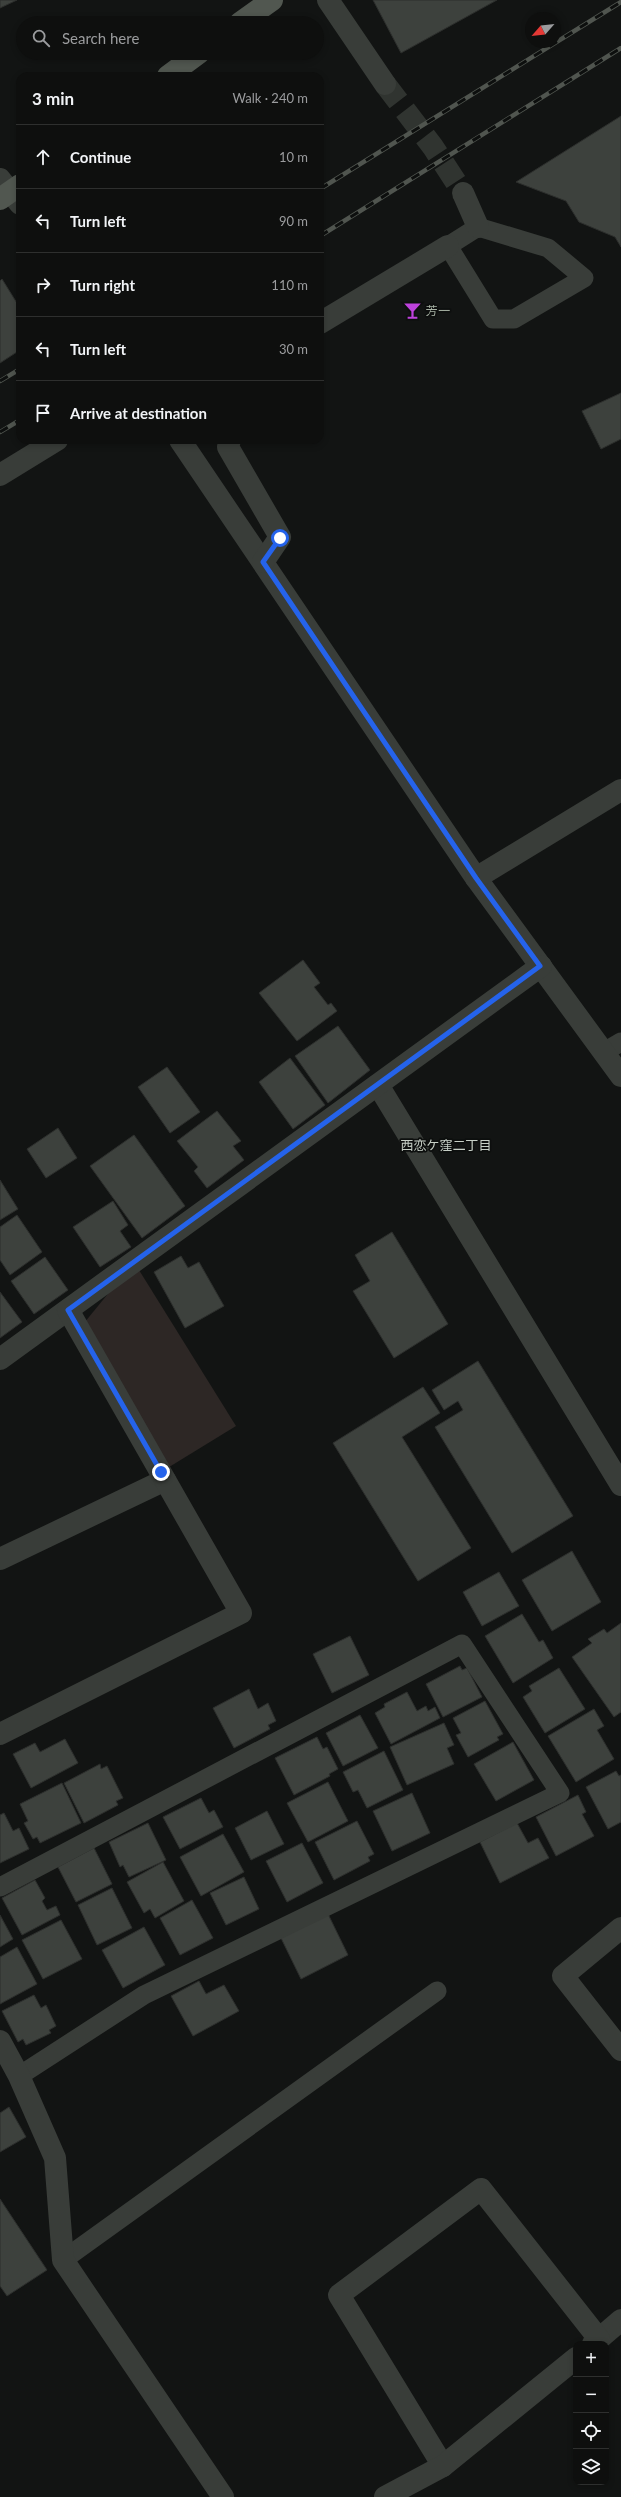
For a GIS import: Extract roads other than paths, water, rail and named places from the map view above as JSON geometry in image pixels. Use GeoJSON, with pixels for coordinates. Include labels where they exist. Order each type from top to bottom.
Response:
{"type":"FeatureCollection","features":[{"type":"Feature","properties":{"kind":"main road"},"geometry":{"type":"LineString","coordinates":[[250,16],[272,0]]}},
{"type":"Feature","properties":{"kind":"main road"},"geometry":{"type":"LineString","coordinates":[[173,72],[190,60]]}},
{"type":"Feature","properties":{"kind":"street"},"geometry":{"type":"LineString","coordinates":[[328,0],[385,84]]}},
{"type":"Feature","properties":{"kind":"street"},"geometry":{"type":"LineString","coordinates":[[463,193],[478,227]]}},
{"type":"Feature","properties":{"kind":"street"},"geometry":{"type":"LineString","coordinates":[[324,321],[448,246]]}},
{"type":"Feature","properties":{"kind":"street"},"geometry":{"type":"LineString","coordinates":[[0,474],[50,444]]}},
{"type":"Feature","properties":{"kind":"street"},"geometry":{"type":"LineString","coordinates":[[183,444],[476,878],[540,966],[612,1047],[621,1076]]}},
{"type":"Feature","properties":{"kind":"street"},"geometry":{"type":"LineString","coordinates":[[229,444],[228,447],[280,538],[263,562]]}},
{"type":"Feature","properties":{"kind":"street"},"geometry":{"type":"LineString","coordinates":[[476,878],[621,790]]}},
{"type":"Feature","properties":{"kind":"street"},"geometry":{"type":"LineString","coordinates":[[0,1359],[540,966]]}},
{"type":"Feature","properties":{"kind":"street"},"geometry":{"type":"LineString","coordinates":[[378,1085],[621,1485]]}},
{"type":"Feature","properties":{"kind":"street"},"geometry":{"type":"LineString","coordinates":[[0,1734],[241,1613],[68,1310]]}},
{"type":"Feature","properties":{"kind":"street"},"geometry":{"type":"LineString","coordinates":[[0,1559],[165,1480]]}},
{"type":"Feature","properties":{"kind":"street"},"geometry":{"type":"LineString","coordinates":[[621,1928],[563,1976],[621,2050]]}},
{"type":"Feature","properties":{"kind":"street"},"geometry":{"type":"LineString","coordinates":[[0,2041],[19,2076],[55,2158],[63,2260],[223,2497]]}},
{"type":"Feature","properties":{"kind":"street"},"geometry":{"type":"LineString","coordinates":[[443,2466],[339,2295],[481,2189],[595,2341]]}},
{"type":"Feature","properties":{"kind":"street"},"geometry":{"type":"LineString","coordinates":[[597,2341],[621,2320]]}},
{"type":"Feature","properties":{"kind":"street"},"geometry":{"type":"LineString","coordinates":[[385,2497],[443,2466],[573,2360]]}},
{"type":"Feature","properties":{"kind":"lane"},"geometry":{"type":"LineString","coordinates":[[478,227],[548,248],[584,278],[514,319],[493,319],[448,246],[478,227]]}},
{"type":"Feature","properties":{"kind":"lane"},"geometry":{"type":"LineString","coordinates":[[0,1887],[462,1644],[560,1793],[144,1995],[19,2076]]}},
{"type":"Feature","properties":{"kind":"lane"},"geometry":{"type":"LineString","coordinates":[[63,2260],[437,1991]]}},
{"type":"Feature","properties":{"kind":"tunnel"},"geometry":{"type":"LineString","coordinates":[[385,84],[433,147],[463,193]]}},
{"type":"Feature","properties":{"kind":"railway"},"geometry":{"type":"LineString","coordinates":[[324,187],[621,2]]}},
{"type":"Feature","properties":{"kind":"railway"},"geometry":{"type":"LineString","coordinates":[[324,234],[621,48]]}},
{"type":"Feature","properties":{"kind":"railway"},"geometry":{"type":"LineString","coordinates":[[0,381],[16,371]]}},
{"type":"Feature","properties":{"kind":"railway"},"geometry":{"type":"LineString","coordinates":[[0,432],[16,422]]}},
{"type":"Feature","properties":{"kind":"place","name":"芳一"},"geometry":{"type":"Point","coordinates":[413,311]}},
{"type":"Feature","properties":{"kind":"district","name":"西恋ケ窪二丁目"},"geometry":{"type":"Point","coordinates":[446,1145]}}]}
